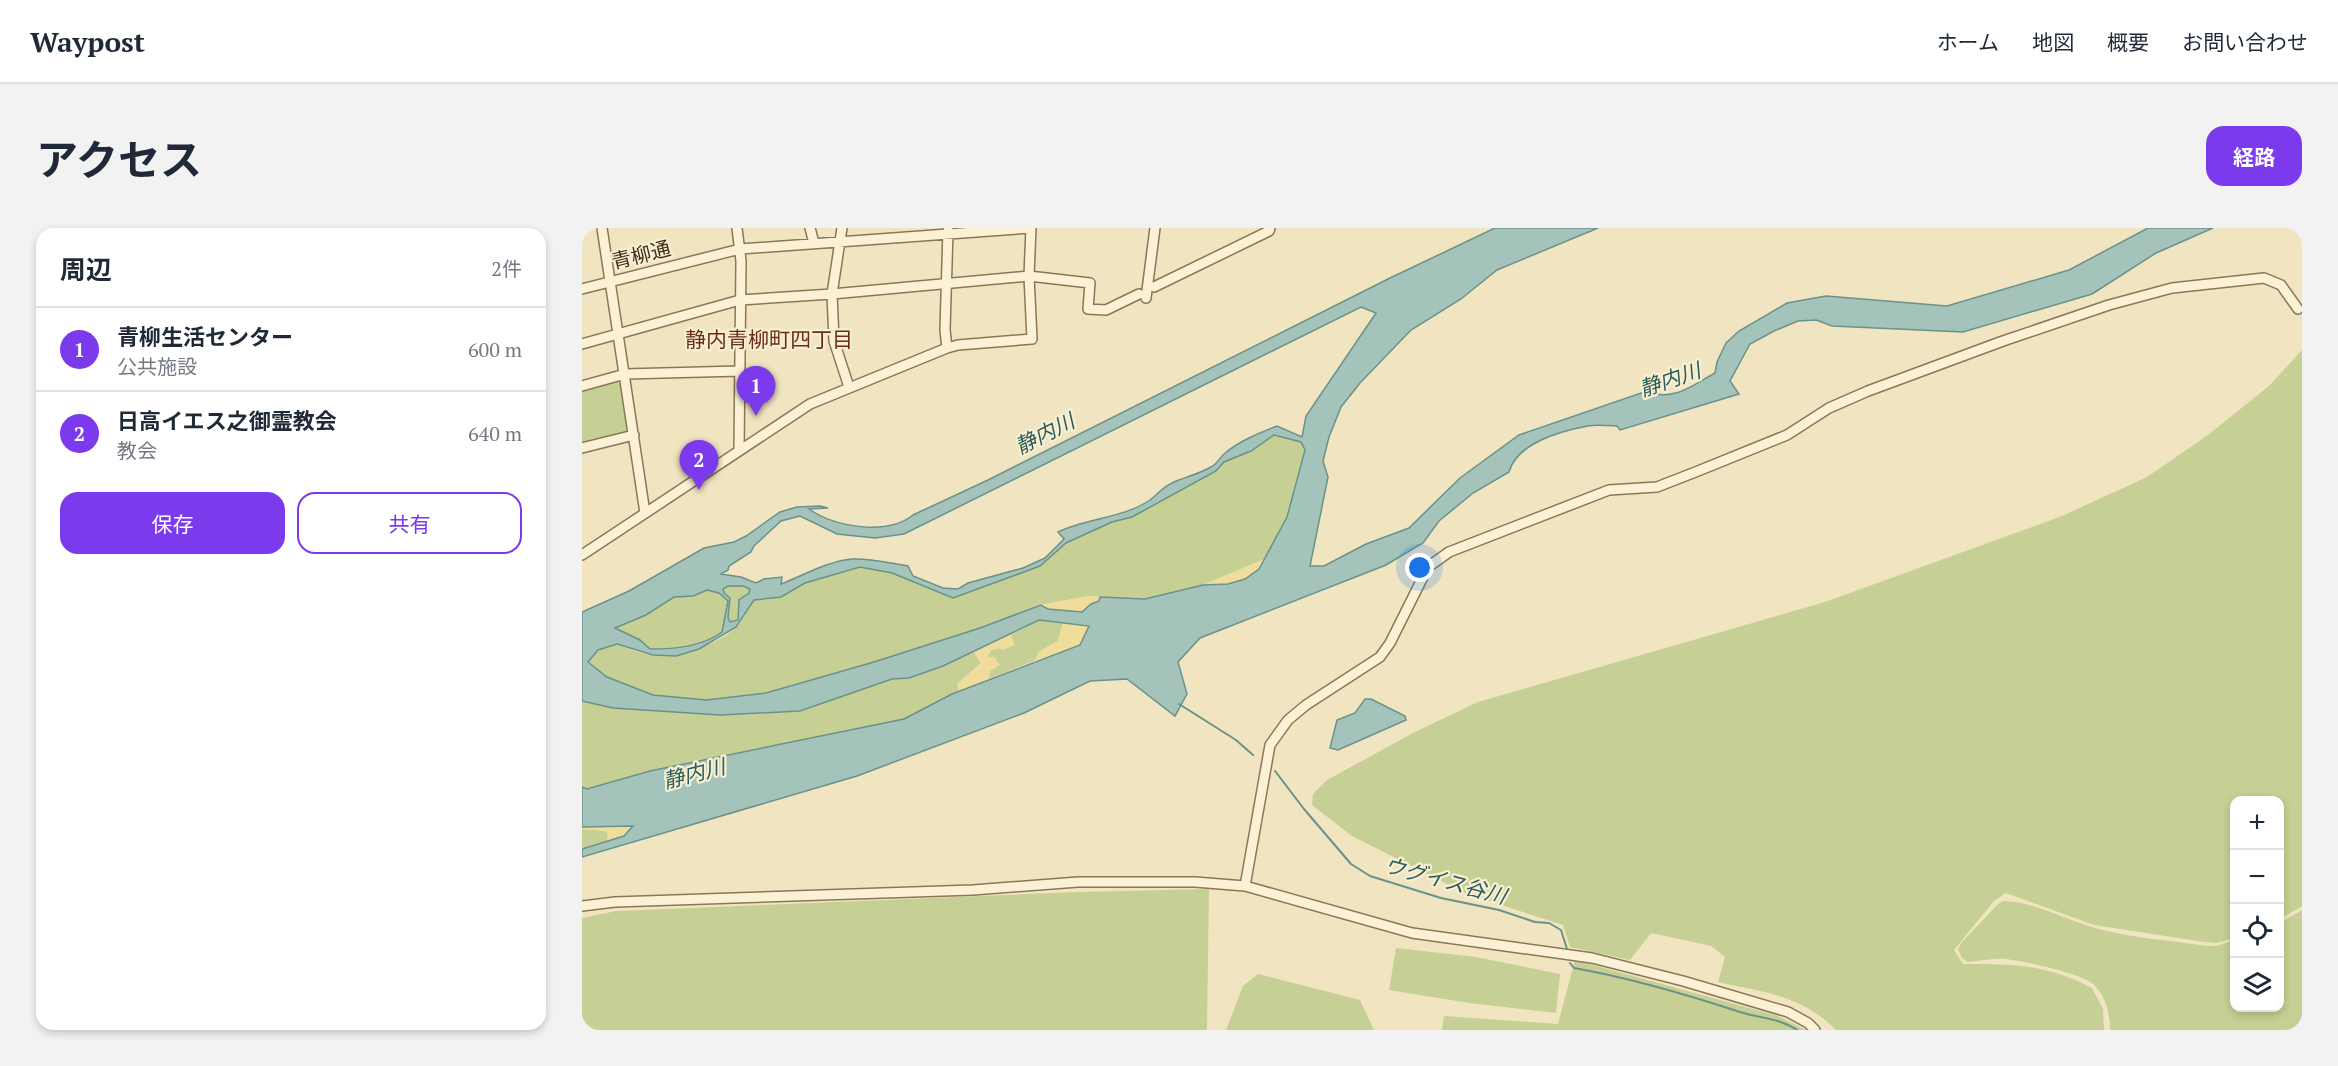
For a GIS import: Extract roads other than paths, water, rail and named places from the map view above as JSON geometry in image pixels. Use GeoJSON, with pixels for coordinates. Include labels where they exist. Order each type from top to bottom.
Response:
{"type":"FeatureCollection","features":[{"type":"Feature","properties":{"kind":"street"},"geometry":{"type":"LineString","coordinates":[[602,228],[645,513]]}},
{"type":"Feature","properties":{"kind":"street"},"geometry":{"type":"LineString","coordinates":[[737,228],[740,249],[740,452]]}},
{"type":"Feature","properties":{"kind":"street"},"geometry":{"type":"LineString","coordinates":[[810,228],[814,243]]}},
{"type":"Feature","properties":{"kind":"street"},"geometry":{"type":"LineString","coordinates":[[843,228],[832,294],[834,341],[849,387]]}},
{"type":"Feature","properties":{"kind":"street"},"geometry":{"type":"LineString","coordinates":[[582,555],[810,404],[947,348],[958,345],[1032,339],[1029,276],[1031,228]]}},
{"type":"Feature","properties":{"kind":"street","name":"青柳通"},"geometry":{"type":"LineString","coordinates":[[582,289],[740,249],[948,231],[1031,228]]}},
{"type":"Feature","properties":{"kind":"street"},"geometry":{"type":"LineString","coordinates":[[582,344],[740,300],[1029,276],[1090,283],[1088,309],[1106,310],[1143,296],[1155,228]]}},
{"type":"Feature","properties":{"kind":"street"},"geometry":{"type":"LineString","coordinates":[[1154,287],[1269,231],[1270,228]]}},
{"type":"Feature","properties":{"kind":"street"},"geometry":{"type":"LineString","coordinates":[[947,348],[948,231]]}},
{"type":"Feature","properties":{"kind":"street"},"geometry":{"type":"LineString","coordinates":[[1245,886],[1270,745],[1288,720],[1306,705],[1380,657],[1390,643],[1428,567],[1449,552],[1610,490],[1657,487],[1787,435],[1829,408],[1868,391],[2109,305],[2172,288],[2264,278],[2280,285],[2298,309]]}},
{"type":"Feature","properties":{"kind":"street"},"geometry":{"type":"LineString","coordinates":[[582,386],[624,374],[739,371]]}},
{"type":"Feature","properties":{"kind":"street"},"geometry":{"type":"LineString","coordinates":[[582,448],[634,435]]}},
{"type":"Feature","properties":{"kind":"street"},"geometry":{"type":"LineString","coordinates":[[582,906],[615,902],[973,890],[1078,882],[1195,882],[1245,886],[1412,933],[1510,945],[1604,961],[1770,1006],[1788,1012],[1808,1023],[1815,1030]]}},
{"type":"Feature","properties":{"kind":"water","name":"静内川"},"geometry":{"type":"Polygon","coordinates":[[[1495,228],[1598,228],[1497,270],[1461,299],[1411,330],[1360,383],[1341,407],[1329,437],[1323,461],[1328,477],[1310,566],[1324,566],[1366,544],[1409,528],[1460,478],[1519,435],[1644,392],[1665,395],[1690,388],[1715,373],[1717,362],[1726,343],[1739,331],[1787,303],[1826,296],[1947,306],[2069,270],[2148,228],[2213,228],[2156,253],[2092,294],[1963,332],[1832,326],[1816,320],[1798,321],[1750,344],[1730,381],[1739,394],[1620,430],[1617,426],[1591,425],[1541,440],[1521,453],[1509,472],[1473,493],[1439,521],[1423,543],[1386,565],[1200,638],[1178,662],[1187,694],[1175,716],[1127,679],[1090,681],[1024,713],[857,776],[582,857],[582,849],[624,836],[633,826],[582,827],[582,787],[587,789],[650,771],[904,719],[952,694],[1080,645],[1089,626],[1039,620],[943,666],[909,678],[892,679],[800,711],[720,715],[613,708],[582,701],[582,612],[629,591],[704,548],[734,542],[780,512],[797,507],[828,508],[809,509],[833,520],[861,527],[876,527],[902,522],[1390,278],[1495,228]],[[1361,307],[904,534],[875,538],[837,534],[800,516],[781,521],[754,546],[751,552],[721,574],[741,577],[756,583],[764,579],[782,577],[781,584],[843,560],[866,559],[908,566],[913,576],[943,588],[958,589],[968,583],[1023,568],[1045,558],[1064,539],[1058,532],[1140,506],[1169,485],[1213,466],[1230,449],[1243,441],[1277,426],[1302,437],[1306,416],[1376,313],[1361,307]],[[1274,435],[1251,451],[1224,462],[1216,471],[1132,517],[1112,522],[1066,543],[1040,566],[953,598],[892,573],[860,567],[805,583],[781,597],[754,600],[736,627],[699,649],[676,656],[653,655],[617,644],[598,650],[588,662],[607,677],[653,695],[706,700],[766,693],[874,662],[980,628],[1041,605],[1048,609],[1082,612],[1091,604],[1099,601],[1100,597],[1145,599],[1203,585],[1228,584],[1245,579],[1259,569],[1287,517],[1305,450],[1301,442],[1274,435]],[[728,586],[723,589],[730,598],[728,618],[730,622],[738,620],[739,600],[749,593],[750,589],[743,586],[728,586]],[[707,590],[693,596],[674,597],[646,615],[615,628],[640,640],[650,649],[678,648],[697,644],[722,632],[728,601],[719,593],[707,590]]]}},
{"type":"Feature","properties":{"kind":"water"},"geometry":{"type":"Polygon","coordinates":[[[1365,699],[1371,699],[1405,716],[1406,720],[1338,750],[1330,748],[1337,720],[1355,713],[1365,699]]]}},
{"type":"Feature","properties":{"kind":"waterway","name":"ウグイス谷川"},"geometry":{"type":"LineString","coordinates":[[1179,704],[1236,740],[1253,755]]}},
{"type":"Feature","properties":{"kind":"waterway","name":"ウグイス谷川"},"geometry":{"type":"LineString","coordinates":[[1275,771],[1351,864],[1370,876],[1441,898],[1499,910],[1535,922],[1549,923],[1561,930],[1567,949]]}},
{"type":"Feature","properties":{"kind":"waterway","name":"ウグイス谷川"},"geometry":{"type":"LineString","coordinates":[[1570,963],[1574,968],[1658,987],[1776,1021],[1797,1030]]}},
{"type":"Feature","properties":{"kind":"place","name":"青柳生活センター"},"geometry":{"type":"Point","coordinates":[756,416]}},
{"type":"Feature","properties":{"kind":"place","name":"日高イエス之御霊教会"},"geometry":{"type":"Point","coordinates":[699,490]}},
{"type":"Feature","properties":{"kind":"district","name":"静内青柳町四丁目"},"geometry":{"type":"Point","coordinates":[769,340]}}]}
